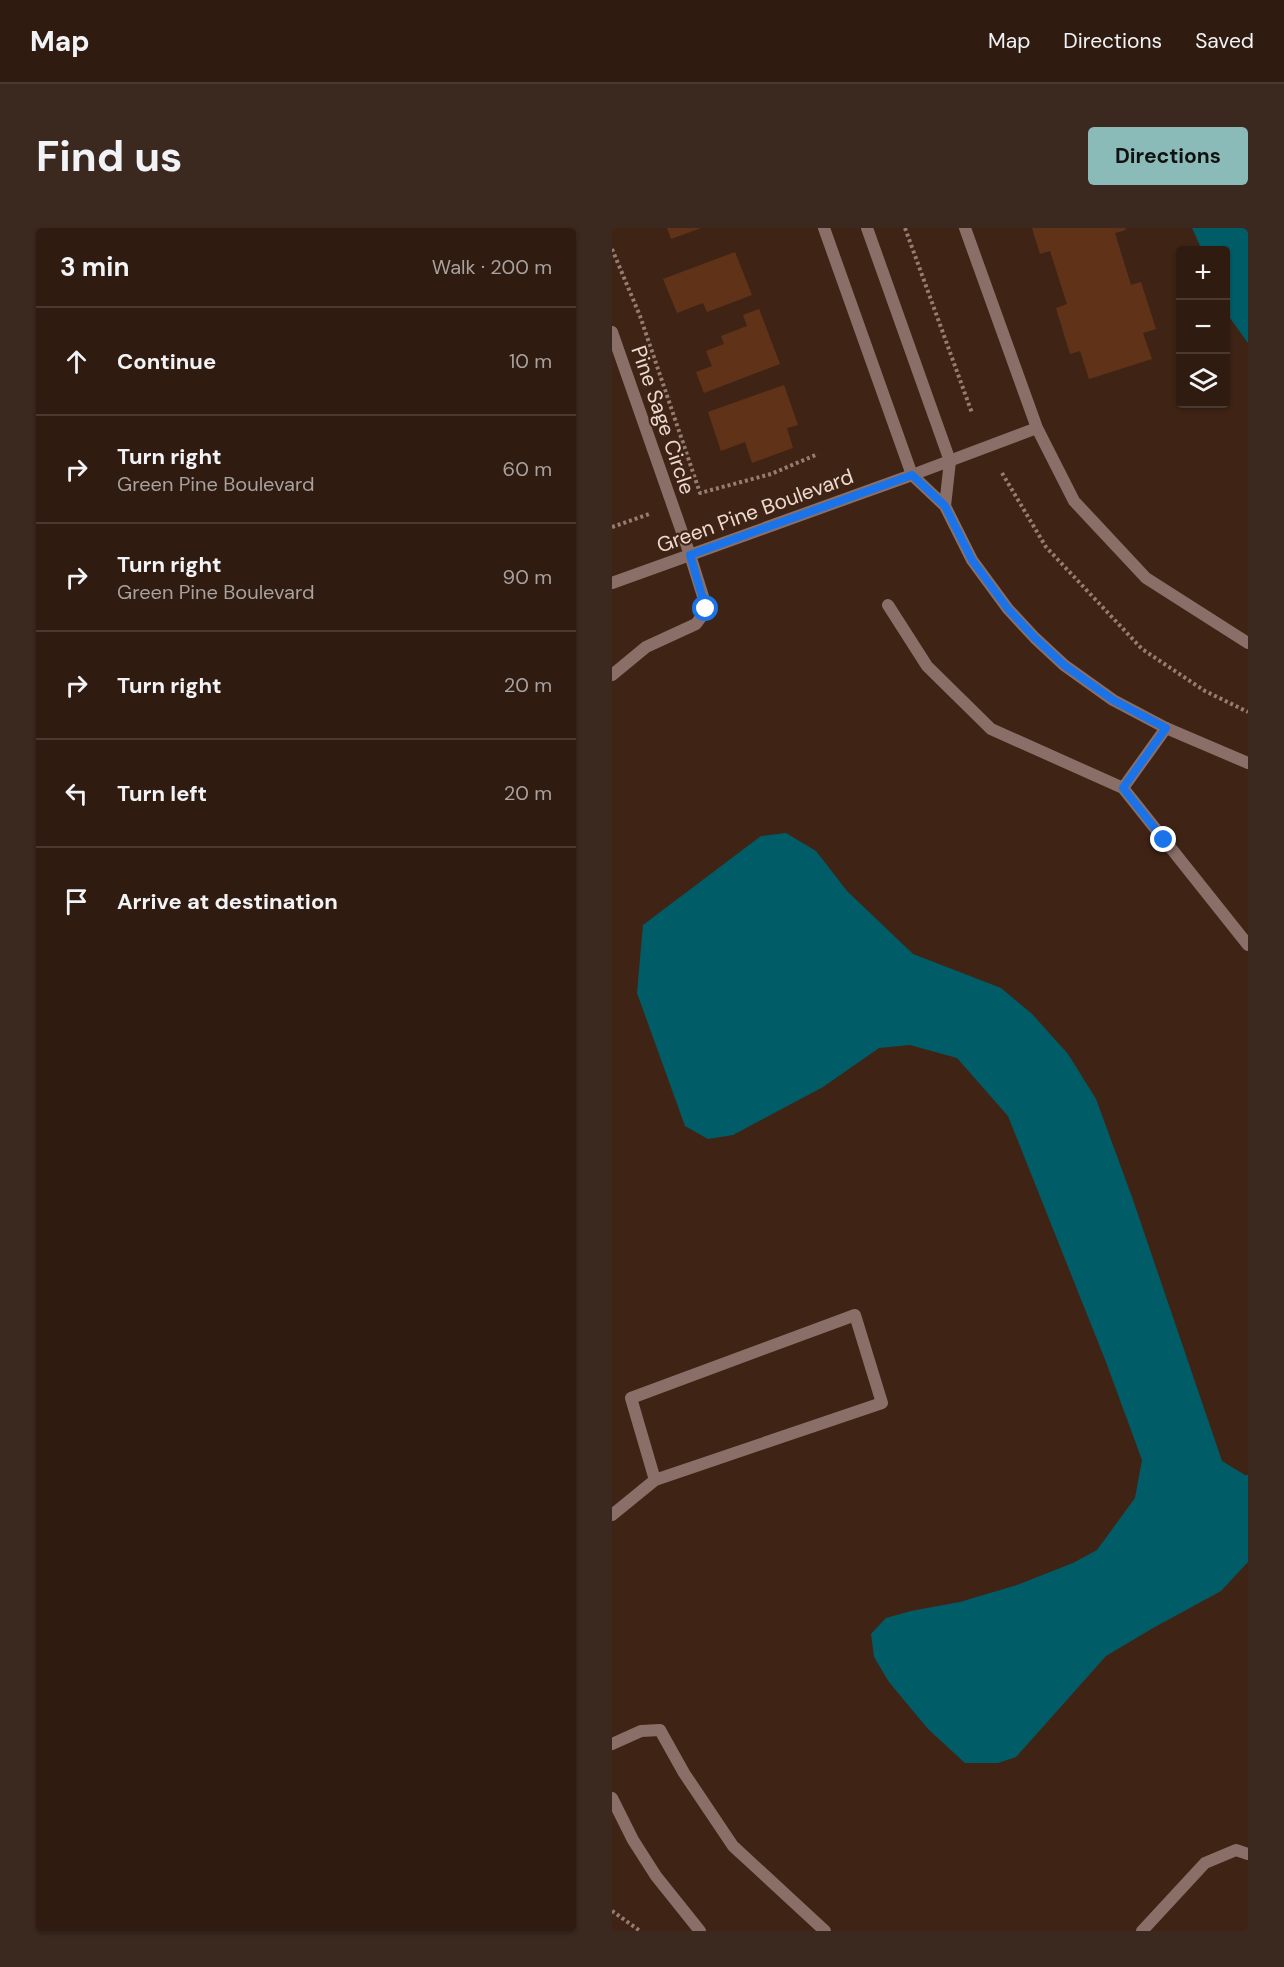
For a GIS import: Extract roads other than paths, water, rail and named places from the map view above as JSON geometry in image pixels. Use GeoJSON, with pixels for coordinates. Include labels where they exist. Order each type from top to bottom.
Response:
{"type":"FeatureCollection","features":[{"type":"Feature","properties":{"kind":"street"},"geometry":{"type":"LineString","coordinates":[[824,228],[912,475],[945,506],[972,560],[1008,609],[1064,665],[1113,700],[1166,728],[1248,763]]}},
{"type":"Feature","properties":{"kind":"street"},"geometry":{"type":"LineString","coordinates":[[867,228],[950,461],[945,506]]}},
{"type":"Feature","properties":{"kind":"street"},"geometry":{"type":"LineString","coordinates":[[965,228],[1037,428],[1074,501],[1146,578],[1248,644]]}},
{"type":"Feature","properties":{"kind":"street","name":"Pine Sage Circle"},"geometry":{"type":"LineString","coordinates":[[612,332],[690,555],[706,609],[696,624],[646,647],[612,675]]}},
{"type":"Feature","properties":{"kind":"street","name":"Green Pine Boulevard"},"geometry":{"type":"LineString","coordinates":[[612,583],[1037,428]]}},
{"type":"Feature","properties":{"kind":"street"},"geometry":{"type":"LineString","coordinates":[[888,605],[927,666],[991,729],[1123,788],[1248,945]]}},
{"type":"Feature","properties":{"kind":"street"},"geometry":{"type":"LineString","coordinates":[[1123,788],[1166,728]]}},
{"type":"Feature","properties":{"kind":"street"},"geometry":{"type":"LineString","coordinates":[[612,1515],[655,1480],[882,1403],[855,1315],[630,1398],[655,1480]]}},
{"type":"Feature","properties":{"kind":"street"},"geometry":{"type":"LineString","coordinates":[[612,1744],[641,1731],[660,1730],[684,1773],[733,1846],[825,1931]]}},
{"type":"Feature","properties":{"kind":"street"},"geometry":{"type":"LineString","coordinates":[[612,1798],[633,1840],[656,1876],[700,1931]]}},
{"type":"Feature","properties":{"kind":"street"},"geometry":{"type":"LineString","coordinates":[[1142,1931],[1204,1863],[1236,1850],[1248,1854]]}},
{"type":"Feature","properties":{"kind":"water"},"geometry":{"type":"Polygon","coordinates":[[[1192,228],[1248,228],[1248,343],[1230,318],[1230,246],[1200,246],[1192,228]]]}},
{"type":"Feature","properties":{"kind":"water"},"geometry":{"type":"Polygon","coordinates":[[[786,833],[816,851],[847,891],[913,954],[1001,988],[1032,1014],[1068,1054],[1096,1099],[1222,1461],[1248,1475],[1248,1562],[1221,1591],[1106,1656],[1016,1757],[998,1763],[965,1763],[928,1729],[889,1682],[874,1657],[871,1634],[886,1618],[960,1602],[1017,1585],[1073,1563],[1097,1550],[1135,1498],[1142,1460],[1106,1362],[1008,1116],[957,1058],[910,1045],[879,1048],[823,1087],[733,1135],[708,1139],[685,1126],[637,993],[643,925],[761,836],[786,833]]]}}]}
